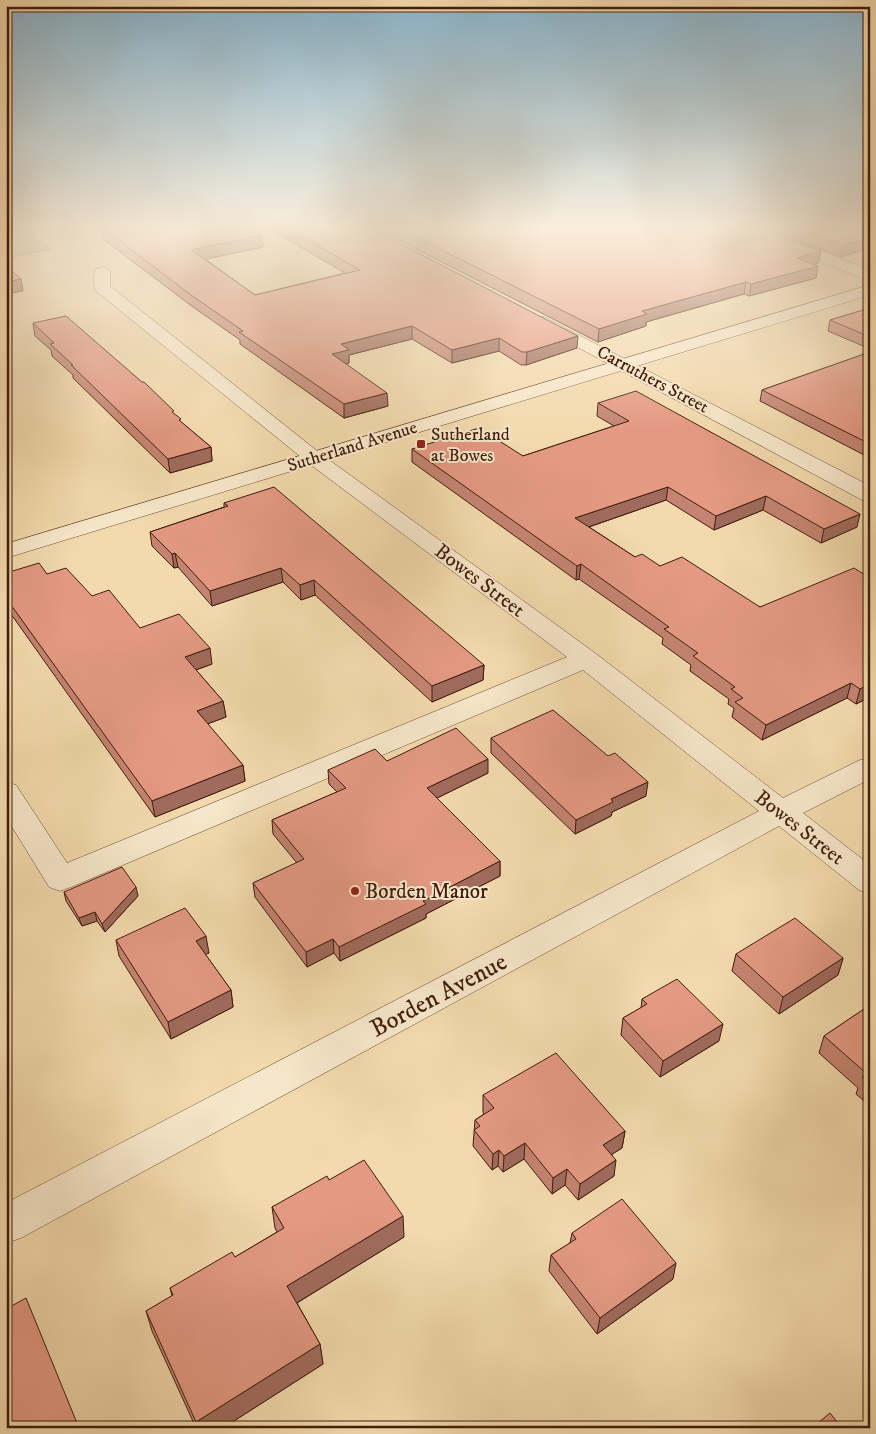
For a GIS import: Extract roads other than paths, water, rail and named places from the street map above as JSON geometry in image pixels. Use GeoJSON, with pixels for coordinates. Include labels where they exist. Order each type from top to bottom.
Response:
{"type":"FeatureCollection","features":[{"type":"Feature","properties":{"kind":"street","name":"Bowes Street"},"geometry":{"type":"LineString","coordinates":[[112,296],[314,458],[586,659],[870,882]]}},
{"type":"Feature","properties":{"kind":"street","name":"Sutherland Avenue"},"geometry":{"type":"LineString","coordinates":[[6,550],[850,296]]}},
{"type":"Feature","properties":{"kind":"street","name":"Carruthers Street"},"geometry":{"type":"LineString","coordinates":[[528,314],[870,495]]}},
{"type":"Feature","properties":{"kind":"street"},"geometry":{"type":"LineString","coordinates":[[6,792],[60,879],[586,659]]}},
{"type":"Feature","properties":{"kind":"street","name":"Borden Avenue"},"geometry":{"type":"LineString","coordinates":[[6,1224],[781,812],[870,767]]}},
{"type":"Feature","properties":{"kind":"place","name":"Sutherland at Bowes"},"geometry":{"type":"Point","coordinates":[421,444]}},
{"type":"Feature","properties":{"kind":"place","name":"Borden Manor"},"geometry":{"type":"Point","coordinates":[355,891]}}]}
